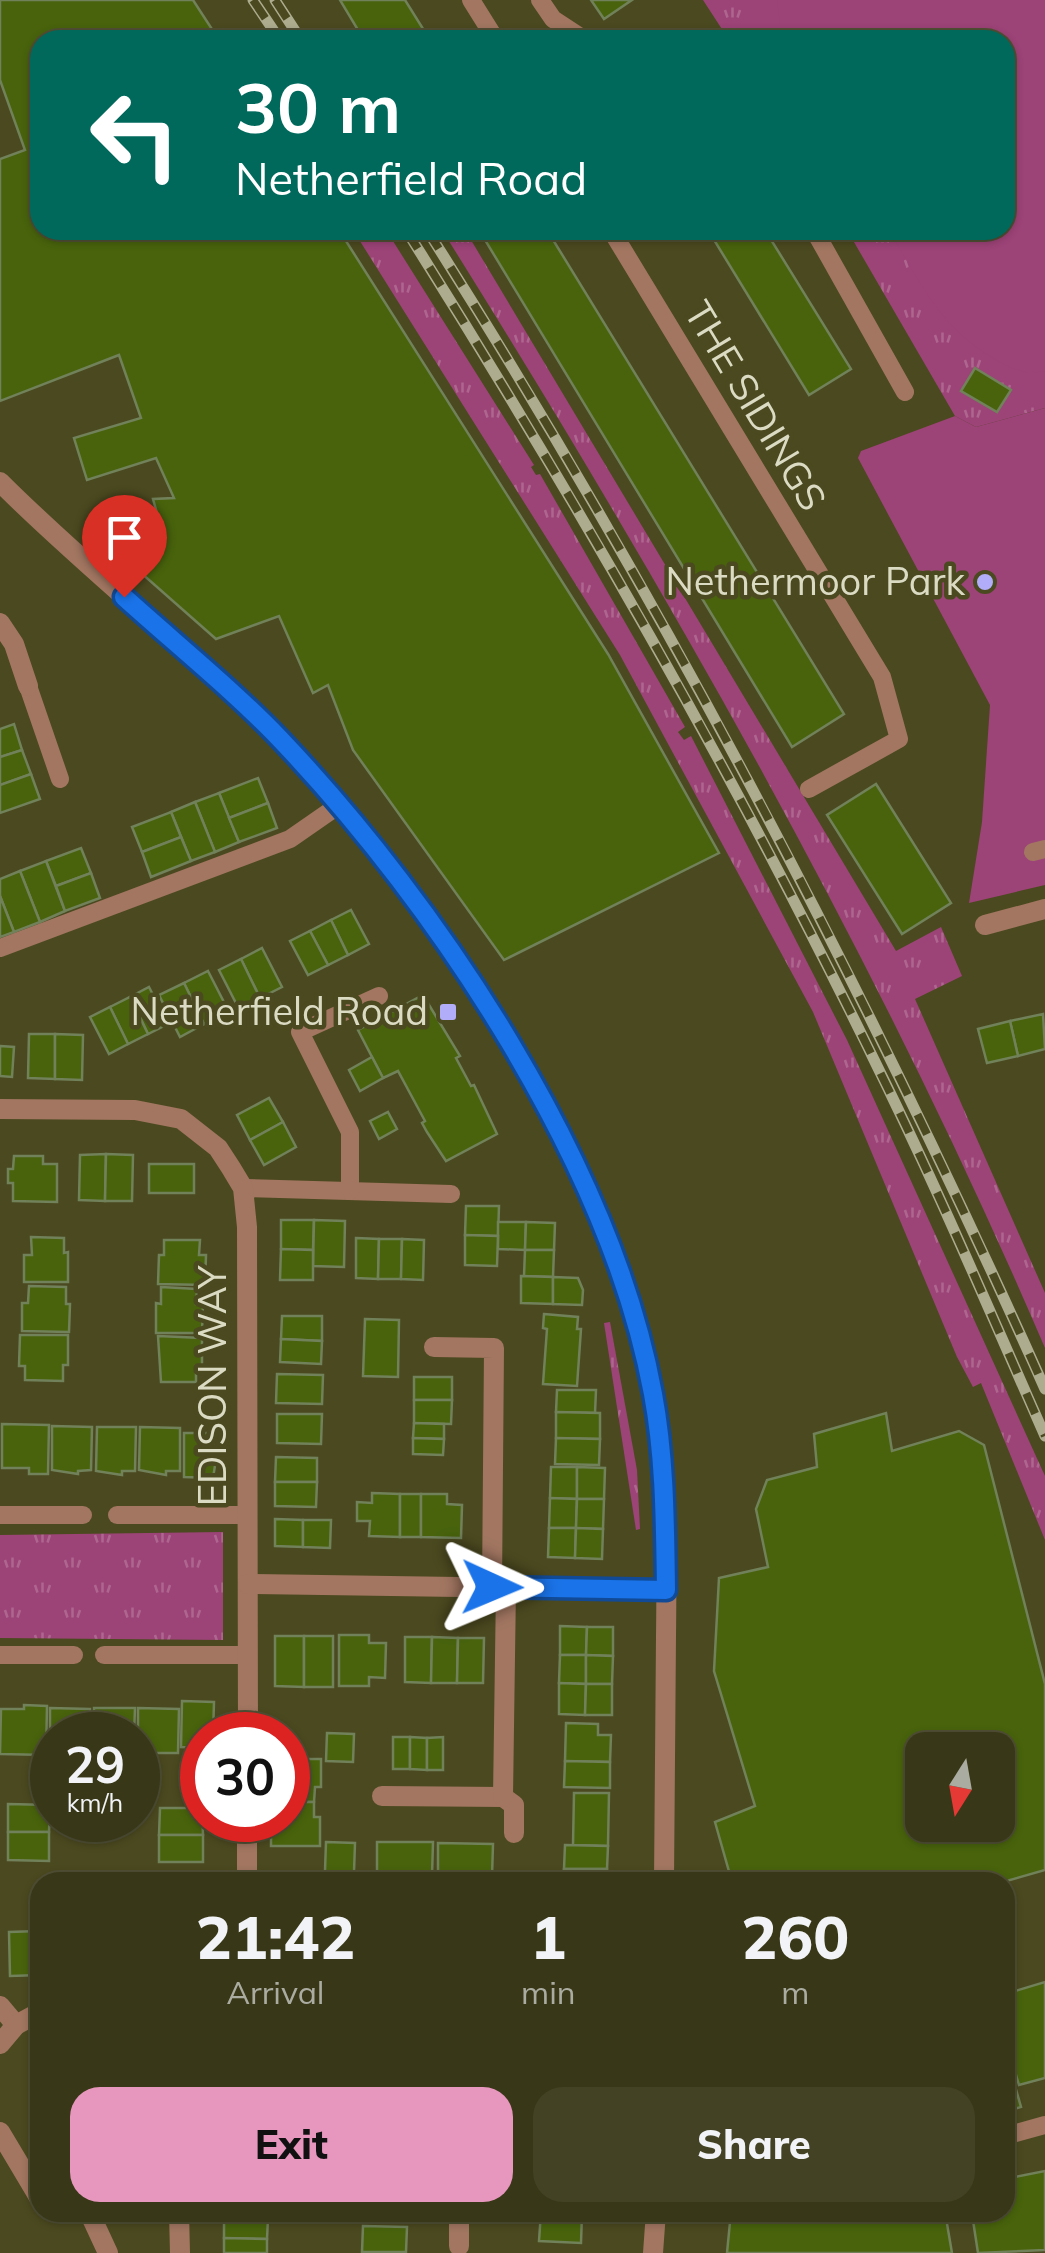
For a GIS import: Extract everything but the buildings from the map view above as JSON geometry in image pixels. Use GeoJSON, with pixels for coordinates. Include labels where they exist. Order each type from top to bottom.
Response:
{"type":"FeatureCollection","features":[{"type":"Feature","properties":{"kind":"street"},"geometry":{"type":"LineString","coordinates":[[0,482],[278,736],[339,805],[410,893],[511,1044],[588,1194],[622,1275],[653,1393],[659,1438],[666,1590],[664,1872]]}},
{"type":"Feature","properties":{"kind":"street"},"geometry":{"type":"LineString","coordinates":[[0,623],[14,644],[28,686]]}},
{"type":"Feature","properties":{"kind":"street"},"geometry":{"type":"LineString","coordinates":[[984,925],[1045,909]]}},
{"type":"Feature","properties":{"kind":"street","name":"EDISON WAY"},"geometry":{"type":"LineString","coordinates":[[0,1110],[135,1110],[181,1119],[218,1148],[243,1188],[247,1227],[248,1712]]}},
{"type":"Feature","properties":{"kind":"street"},"geometry":{"type":"LineString","coordinates":[[434,1347],[494,1348],[503,1798]]}},
{"type":"Feature","properties":{"kind":"street"},"geometry":{"type":"LineString","coordinates":[[248,1584],[666,1590]]}},
{"type":"Feature","properties":{"kind":"street"},"geometry":{"type":"LineString","coordinates":[[382,1796],[503,1798],[514,1805],[514,1833]]}},
{"type":"Feature","properties":{"kind":"street"},"geometry":{"type":"LineString","coordinates":[[247,1842],[247,1872]]}},
{"type":"Feature","properties":{"kind":"street"},"geometry":{"type":"LineString","coordinates":[[0,2006],[16,2025]]}},
{"type":"Feature","properties":{"kind":"street"},"geometry":{"type":"LineString","coordinates":[[0,2044],[16,2025],[30,2017]]}},
{"type":"Feature","properties":{"kind":"street"},"geometry":{"type":"LineString","coordinates":[[0,2132],[30,2182]]}},
{"type":"Feature","properties":{"kind":"street"},"geometry":{"type":"LineString","coordinates":[[94,2222],[108,2253]]}},
{"type":"Feature","properties":{"kind":"street"},"geometry":{"type":"LineString","coordinates":[[179,2222],[180,2253]]}},
{"type":"Feature","properties":{"kind":"street"},"geometry":{"type":"LineString","coordinates":[[459,2246],[460,2222]]}},
{"type":"Feature","properties":{"kind":"street"},"geometry":{"type":"LineString","coordinates":[[653,2253],[655,2222]]}},
{"type":"Feature","properties":{"kind":"lane"},"geometry":{"type":"LineString","coordinates":[[472,0],[490,30]]}},
{"type":"Feature","properties":{"kind":"lane"},"geometry":{"type":"LineString","coordinates":[[540,0],[553,19],[569,30]]}},
{"type":"Feature","properties":{"kind":"lane","name":"THE SIDINGS"},"geometry":{"type":"LineString","coordinates":[[617,240],[882,677],[899,739],[809,789]]}},
{"type":"Feature","properties":{"kind":"lane"},"geometry":{"type":"LineString","coordinates":[[820,240],[905,392]]}},
{"type":"Feature","properties":{"kind":"lane"},"geometry":{"type":"LineString","coordinates":[[28,686],[60,780]]}},
{"type":"Feature","properties":{"kind":"lane"},"geometry":{"type":"LineString","coordinates":[[0,948],[290,839],[339,805]]}},
{"type":"Feature","properties":{"kind":"lane"},"geometry":{"type":"LineString","coordinates":[[350,1191],[350,1132],[300,1032],[379,996]]}},
{"type":"Feature","properties":{"kind":"lane"},"geometry":{"type":"LineString","coordinates":[[243,1188],[451,1194]]}},
{"type":"Feature","properties":{"kind":"lane"},"geometry":{"type":"LineString","coordinates":[[117,1515],[248,1514]]}},
{"type":"Feature","properties":{"kind":"lane"},"geometry":{"type":"LineString","coordinates":[[0,1515],[83,1515]]}},
{"type":"Feature","properties":{"kind":"lane"},"geometry":{"type":"LineString","coordinates":[[0,1655],[74,1655]]}},
{"type":"Feature","properties":{"kind":"lane"},"geometry":{"type":"LineString","coordinates":[[104,1655],[248,1655]]}},
{"type":"Feature","properties":{"kind":"lane"},"geometry":{"type":"LineString","coordinates":[[1015,2133],[1045,2125]]}},
{"type":"Feature","properties":{"kind":"green space"},"geometry":{"type":"Polygon","coordinates":[[[703,0],[1045,0],[1045,408],[976,427],[955,416],[853,240],[1015,240],[1015,30],[722,30],[703,0]]]}},
{"type":"Feature","properties":{"kind":"green space"},"geometry":{"type":"Polygon","coordinates":[[[777,0],[1045,0],[1045,371],[1011,368],[958,332],[932,302],[895,240],[1015,240],[1015,30],[781,30],[777,0]]]}},
{"type":"Feature","properties":{"kind":"green space"},"geometry":{"type":"Polygon","coordinates":[[[359,240],[392,240],[534,465],[531,467],[536,475],[540,474],[685,727],[678,732],[684,740],[691,736],[847,1040],[1045,1476],[1045,1540],[981,1383],[973,1387],[957,1357],[813,1012],[620,655],[359,240]]]}},
{"type":"Feature","properties":{"kind":"green space"},"geometry":{"type":"Polygon","coordinates":[[[448,240],[471,240],[896,951],[941,927],[962,976],[915,999],[1045,1293],[1045,1348],[912,1059],[840,918],[688,639],[448,240]]]}},
{"type":"Feature","properties":{"kind":"green space","name":"Nethermoor Park"},"geometry":{"type":"Polygon","coordinates":[[[1045,408],[1045,885],[969,903],[982,822],[990,705],[858,458],[861,451],[955,416],[976,427],[1045,408]]]}},
{"type":"Feature","properties":{"kind":"green space"},"geometry":{"type":"Polygon","coordinates":[[[610,1322],[637,1470],[640,1529],[636,1530],[604,1323],[610,1322]]]}},
{"type":"Feature","properties":{"kind":"green space"},"geometry":{"type":"Polygon","coordinates":[[[223,1532],[223,1640],[0,1638],[0,1535],[223,1532]]]}},
{"type":"Feature","properties":{"kind":"railway"},"geometry":{"type":"LineString","coordinates":[[253,0],[273,30]]}},
{"type":"Feature","properties":{"kind":"railway"},"geometry":{"type":"LineString","coordinates":[[275,0],[294,30]]}},
{"type":"Feature","properties":{"kind":"railway"},"geometry":{"type":"LineString","coordinates":[[412,240],[594,539],[771,856],[902,1117],[1045,1436]]}},
{"type":"Feature","properties":{"kind":"railway"},"geometry":{"type":"LineString","coordinates":[[433,240],[598,512],[757,798],[906,1091],[1045,1389]]}},
{"type":"Feature","properties":{"kind":"place","name":"Nethermoor Park"},"geometry":{"type":"Point","coordinates":[985,582]}},
{"type":"Feature","properties":{"kind":"place","name":"Netherfield Road"},"geometry":{"type":"Point","coordinates":[448,1012]}},
{"type":"Feature","properties":{"kind":"route"},"geometry":{"type":"LineString","coordinates":[[124,597],[278,736],[399,879],[511,1044],[572,1162],[622,1275],[653,1393],[665,1509],[666,1590],[492,1587]]}}]}
